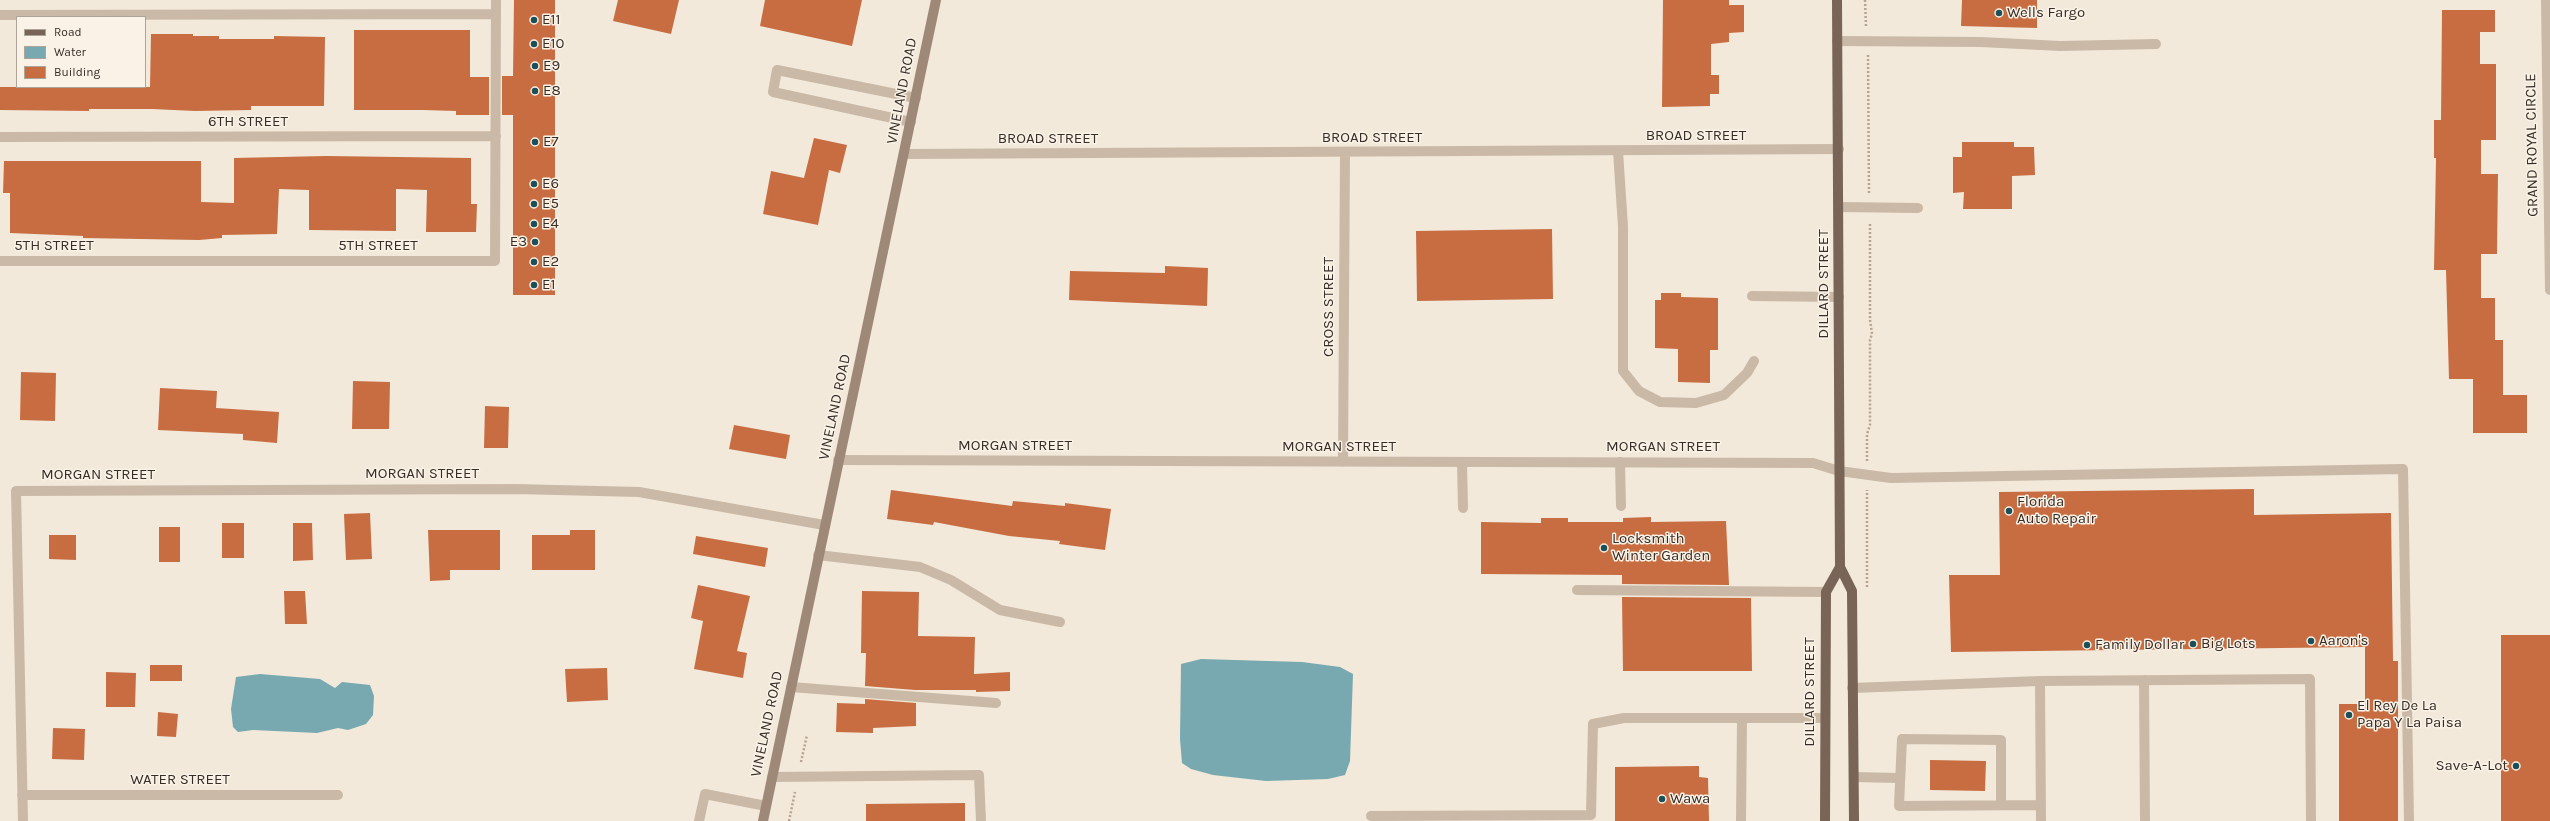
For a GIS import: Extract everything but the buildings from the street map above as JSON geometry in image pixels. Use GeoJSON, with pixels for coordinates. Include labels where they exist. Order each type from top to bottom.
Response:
{"type":"FeatureCollection","features":[{"type":"Feature","properties":{"kind":"main road","name":"VINELAND ROAD"},"geometry":{"type":"LineString","coordinates":[[763,821],[824,525],[905,154],[936,0]]}},
{"type":"Feature","properties":{"kind":"main road","name":"DILLARD STREET"},"geometry":{"type":"LineString","coordinates":[[1837,0],[1840,567],[1852,591],[1854,821]]}},
{"type":"Feature","properties":{"kind":"main road","name":"DILLARD STREET"},"geometry":{"type":"LineString","coordinates":[[1825,821],[1826,592],[1840,567]]}},
{"type":"Feature","properties":{"kind":"street","name":"5TH STREET"},"geometry":{"type":"LineString","coordinates":[[0,261],[495,260],[496,0]]}},
{"type":"Feature","properties":{"kind":"street","name":"GRAND ROYAL CIRCLE"},"geometry":{"type":"LineString","coordinates":[[2546,0],[2550,290]]}},
{"type":"Feature","properties":{"kind":"street"},"geometry":{"type":"LineString","coordinates":[[0,15],[496,14]]}},
{"type":"Feature","properties":{"kind":"street"},"geometry":{"type":"LineString","coordinates":[[1837,41],[1981,42],[2060,46],[2156,44]]}},
{"type":"Feature","properties":{"kind":"street"},"geometry":{"type":"LineString","coordinates":[[911,122],[773,92],[777,70],[916,98]]}},
{"type":"Feature","properties":{"kind":"street","name":"6TH STREET"},"geometry":{"type":"LineString","coordinates":[[0,137],[496,136]]}},
{"type":"Feature","properties":{"kind":"street","name":"BROAD STREET"},"geometry":{"type":"LineString","coordinates":[[905,154],[1345,153],[1838,149]]}},
{"type":"Feature","properties":{"kind":"street"},"geometry":{"type":"LineString","coordinates":[[1618,151],[1623,228],[1623,371],[1639,391],[1660,402],[1696,403],[1724,395],[1747,373],[1754,361]]}},
{"type":"Feature","properties":{"kind":"street","name":"CROSS STREET"},"geometry":{"type":"LineString","coordinates":[[1343,462],[1345,153]]}},
{"type":"Feature","properties":{"kind":"street"},"geometry":{"type":"LineString","coordinates":[[1838,207],[1918,208]]}},
{"type":"Feature","properties":{"kind":"street"},"geometry":{"type":"LineString","coordinates":[[1752,296],[1839,297]]}},
{"type":"Feature","properties":{"kind":"street","name":"MORGAN STREET"},"geometry":{"type":"LineString","coordinates":[[838,460],[1813,463],[1839,471],[1891,478],[2403,469],[2408,821]]}},
{"type":"Feature","properties":{"kind":"street"},"geometry":{"type":"LineString","coordinates":[[1462,462],[1463,508]]}},
{"type":"Feature","properties":{"kind":"street"},"geometry":{"type":"LineString","coordinates":[[1620,462],[1621,506]]}},
{"type":"Feature","properties":{"kind":"street","name":"MORGAN STREET"},"geometry":{"type":"LineString","coordinates":[[22,795],[16,490],[515,489],[639,492],[824,525]]}},
{"type":"Feature","properties":{"kind":"street"},"geometry":{"type":"LineString","coordinates":[[818,555],[920,567],[951,580],[1000,610],[1060,622]]}},
{"type":"Feature","properties":{"kind":"street"},"geometry":{"type":"LineString","coordinates":[[1577,590],[1826,592]]}},
{"type":"Feature","properties":{"kind":"street"},"geometry":{"type":"LineString","coordinates":[[1852,688],[2040,681],[2310,679],[2311,821]]}},
{"type":"Feature","properties":{"kind":"street"},"geometry":{"type":"LineString","coordinates":[[2144,680],[2145,821]]}},
{"type":"Feature","properties":{"kind":"street"},"geometry":{"type":"LineString","coordinates":[[2040,681],[2041,821]]}},
{"type":"Feature","properties":{"kind":"street"},"geometry":{"type":"LineString","coordinates":[[790,687],[996,703]]}},
{"type":"Feature","properties":{"kind":"street"},"geometry":{"type":"LineString","coordinates":[[1370,816],[1591,818],[1593,724],[1624,718],[1825,718]]}},
{"type":"Feature","properties":{"kind":"street"},"geometry":{"type":"LineString","coordinates":[[1741,821],[1742,719]]}},
{"type":"Feature","properties":{"kind":"street"},"geometry":{"type":"LineString","coordinates":[[2001,805],[2001,740],[1902,739],[1898,778],[1899,806],[2041,805]]}},
{"type":"Feature","properties":{"kind":"street"},"geometry":{"type":"LineString","coordinates":[[772,777],[979,775],[981,821]]}},
{"type":"Feature","properties":{"kind":"street"},"geometry":{"type":"LineString","coordinates":[[1854,777],[1898,778]]}},
{"type":"Feature","properties":{"kind":"street"},"geometry":{"type":"LineString","coordinates":[[699,821],[705,794],[766,806]]}},
{"type":"Feature","properties":{"kind":"street"},"geometry":{"type":"LineString","coordinates":[[22,795],[22,821]]}},
{"type":"Feature","properties":{"kind":"street","name":"WATER STREET"},"geometry":{"type":"LineString","coordinates":[[22,795],[338,795]]}},
{"type":"Feature","properties":{"kind":"path"},"geometry":{"type":"LineString","coordinates":[[1865,0],[1870,208],[1870,320],[1872,334],[1870,340],[1870,425],[1867,434],[1867,592]]}},
{"type":"Feature","properties":{"kind":"water"},"geometry":{"type":"Polygon","coordinates":[[[1201,659],[1302,662],[1340,667],[1353,674],[1350,761],[1345,775],[1328,779],[1266,781],[1213,775],[1191,769],[1182,763],[1180,739],[1181,664],[1201,659]]]}},
{"type":"Feature","properties":{"kind":"water"},"geometry":{"type":"Polygon","coordinates":[[[260,674],[320,679],[335,688],[342,682],[370,685],[374,696],[373,715],[366,724],[348,730],[338,728],[317,733],[253,730],[238,732],[233,727],[231,709],[236,677],[260,674]]]}},
{"type":"Feature","properties":{"kind":"place","name":"Wells Fargo"},"geometry":{"type":"Point","coordinates":[1999,13]}},
{"type":"Feature","properties":{"kind":"place","name":"E11"},"geometry":{"type":"Point","coordinates":[534,20]}},
{"type":"Feature","properties":{"kind":"place","name":"E10"},"geometry":{"type":"Point","coordinates":[534,44]}},
{"type":"Feature","properties":{"kind":"place","name":"E9"},"geometry":{"type":"Point","coordinates":[535,66]}},
{"type":"Feature","properties":{"kind":"place","name":"E8"},"geometry":{"type":"Point","coordinates":[535,91]}},
{"type":"Feature","properties":{"kind":"place","name":"E7"},"geometry":{"type":"Point","coordinates":[535,142]}},
{"type":"Feature","properties":{"kind":"place","name":"E6"},"geometry":{"type":"Point","coordinates":[534,184]}},
{"type":"Feature","properties":{"kind":"place","name":"E5"},"geometry":{"type":"Point","coordinates":[534,204]}},
{"type":"Feature","properties":{"kind":"place","name":"E4"},"geometry":{"type":"Point","coordinates":[534,224]}},
{"type":"Feature","properties":{"kind":"place","name":"E3"},"geometry":{"type":"Point","coordinates":[535,242]}},
{"type":"Feature","properties":{"kind":"place","name":"E2"},"geometry":{"type":"Point","coordinates":[534,262]}},
{"type":"Feature","properties":{"kind":"place","name":"E1"},"geometry":{"type":"Point","coordinates":[534,285]}},
{"type":"Feature","properties":{"kind":"place","name":"Florida Auto Repair"},"geometry":{"type":"Point","coordinates":[2009,511]}},
{"type":"Feature","properties":{"kind":"place","name":"Locksmith Winter Garden"},"geometry":{"type":"Point","coordinates":[1604,548]}},
{"type":"Feature","properties":{"kind":"place","name":"Aaron's"},"geometry":{"type":"Point","coordinates":[2311,641]}},
{"type":"Feature","properties":{"kind":"place","name":"Big Lots"},"geometry":{"type":"Point","coordinates":[2193,644]}},
{"type":"Feature","properties":{"kind":"place","name":"Family Dollar"},"geometry":{"type":"Point","coordinates":[2087,645]}},
{"type":"Feature","properties":{"kind":"place","name":"El Rey De La Papa Y La Paisa"},"geometry":{"type":"Point","coordinates":[2349,715]}},
{"type":"Feature","properties":{"kind":"place","name":"Save-A-Lot"},"geometry":{"type":"Point","coordinates":[2516,766]}},
{"type":"Feature","properties":{"kind":"place","name":"Wawa"},"geometry":{"type":"Point","coordinates":[1662,799]}}]}
